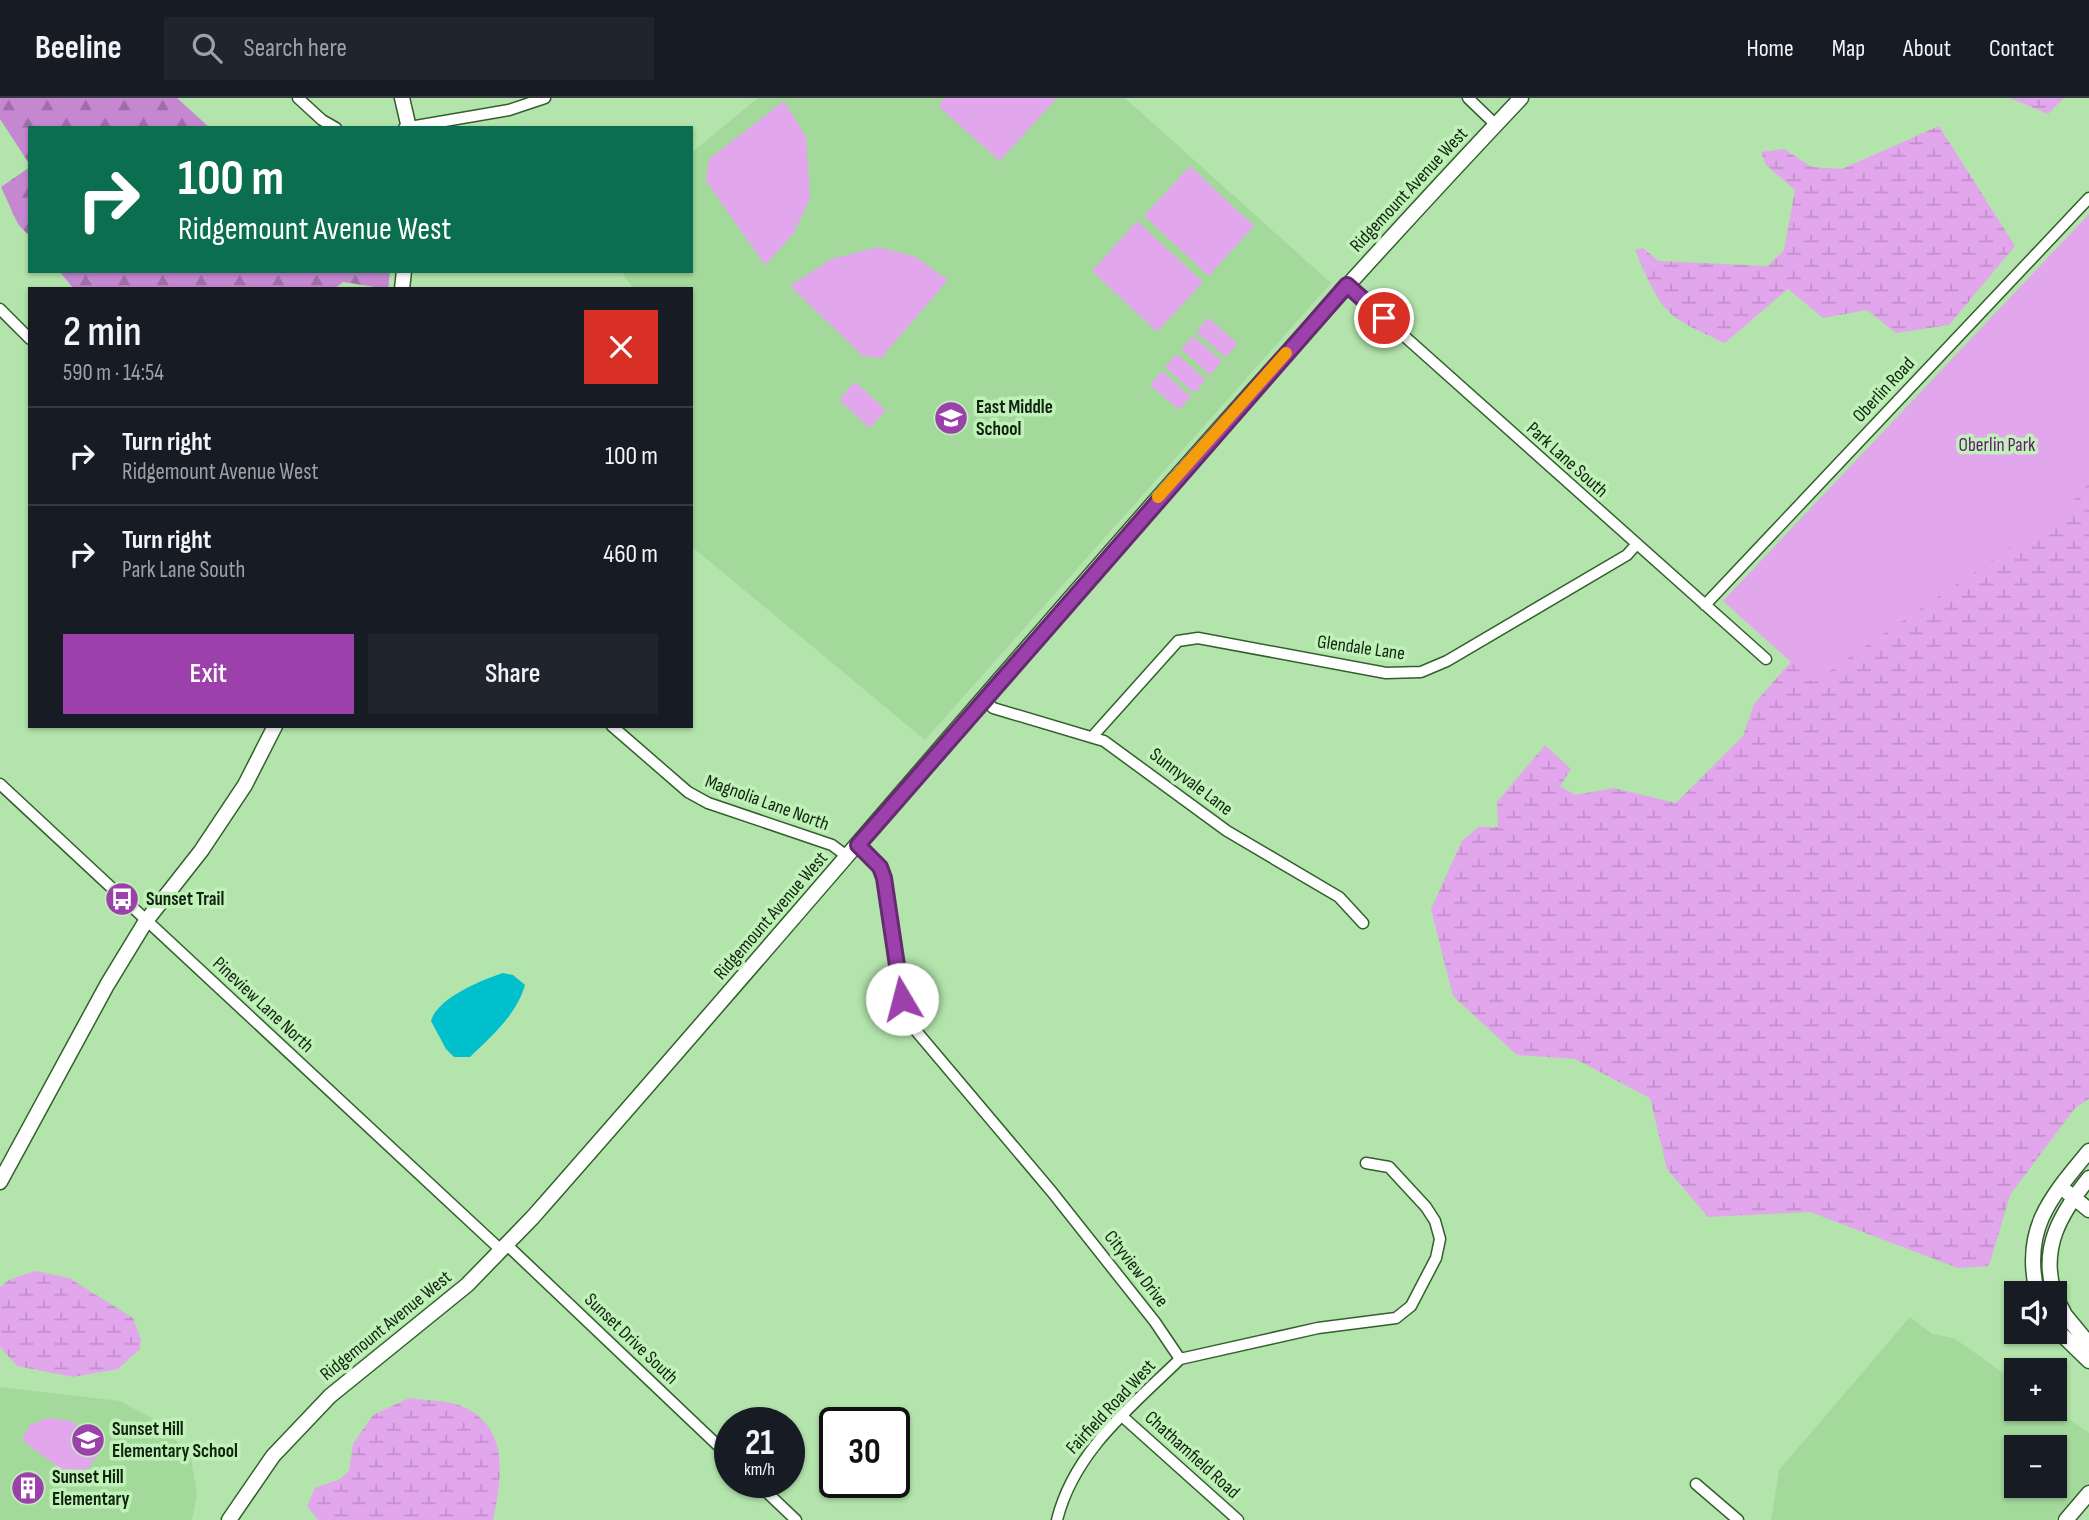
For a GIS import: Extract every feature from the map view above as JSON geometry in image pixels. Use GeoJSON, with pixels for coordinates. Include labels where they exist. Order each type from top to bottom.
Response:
{"type":"FeatureCollection","features":[{"type":"Feature","properties":{"kind":"street"},"geometry":{"type":"LineString","coordinates":[[298,98],[332,126]]}},
{"type":"Feature","properties":{"kind":"street"},"geometry":{"type":"LineString","coordinates":[[402,98],[409,126]]}},
{"type":"Feature","properties":{"kind":"street"},"geometry":{"type":"LineString","coordinates":[[415,126],[509,110],[545,98]]}},
{"type":"Feature","properties":{"kind":"street"},"geometry":{"type":"LineString","coordinates":[[1468,98],[1496,125]]}},
{"type":"Feature","properties":{"kind":"street","name":"Ridgemount Avenue West"},"geometry":{"type":"LineString","coordinates":[[229,1520],[273,1456],[330,1396],[467,1285],[505,1248],[1347,285],[1521,98]]}},
{"type":"Feature","properties":{"kind":"street","name":"Oberlin Road"},"geometry":{"type":"LineString","coordinates":[[1705,605],[2089,198]]}},
{"type":"Feature","properties":{"kind":"street","name":"Park Lane South"},"geometry":{"type":"LineString","coordinates":[[1347,285],[1636,546],[1766,659]]}},
{"type":"Feature","properties":{"kind":"street"},"geometry":{"type":"LineString","coordinates":[[0,309],[28,337]]}},
{"type":"Feature","properties":{"kind":"street","name":"Glendale Lane"},"geometry":{"type":"LineString","coordinates":[[1091,737],[1178,641],[1198,638],[1386,673],[1421,672],[1447,661],[1502,630],[1627,555],[1636,546]]}},
{"type":"Feature","properties":{"kind":"street","name":"Sunnyvale Lane"},"geometry":{"type":"LineString","coordinates":[[984,698],[993,708],[1091,737],[1117,749],[1269,859],[1308,877],[1339,897],[1363,923]]}},
{"type":"Feature","properties":{"kind":"street"},"geometry":{"type":"LineString","coordinates":[[0,1182],[107,985],[146,921],[245,785],[274,728]]}},
{"type":"Feature","properties":{"kind":"street","name":"Magnolia Lane North"},"geometry":{"type":"LineString","coordinates":[[614,728],[688,792],[708,803],[832,845],[848,856]]}},
{"type":"Feature","properties":{"kind":"street","name":"Pineview Lane North"},"geometry":{"type":"LineString","coordinates":[[0,784],[146,921],[505,1248]]}},
{"type":"Feature","properties":{"kind":"street","name":"Cityview Drive"},"geometry":{"type":"LineString","coordinates":[[858,845],[880,867],[884,878],[902,999],[917,1032],[1052,1192],[1155,1322],[1180,1359]]}},
{"type":"Feature","properties":{"kind":"street"},"geometry":{"type":"LineString","coordinates":[[2035,1281],[2032,1263],[2037,1226],[2060,1187],[2089,1151]]}},
{"type":"Feature","properties":{"kind":"street"},"geometry":{"type":"LineString","coordinates":[[1180,1359],[1318,1328],[1396,1318],[1411,1306],[1436,1258],[1440,1240],[1435,1221],[1390,1167],[1366,1163]]}},
{"type":"Feature","properties":{"kind":"street"},"geometry":{"type":"LineString","coordinates":[[2050,1281],[2050,1248],[2059,1221],[2088,1180],[2076,1167]]}},
{"type":"Feature","properties":{"kind":"street"},"geometry":{"type":"LineString","coordinates":[[2060,1187],[2089,1210]]}},
{"type":"Feature","properties":{"kind":"street","name":"Sunset Drive South"},"geometry":{"type":"LineString","coordinates":[[505,1248],[714,1442]]}},
{"type":"Feature","properties":{"kind":"street"},"geometry":{"type":"LineString","coordinates":[[2067,1317],[2089,1344]]}},
{"type":"Feature","properties":{"kind":"street"},"geometry":{"type":"LineString","coordinates":[[2067,1340],[2089,1361]]}},
{"type":"Feature","properties":{"kind":"street","name":"Fairfield Road West"},"geometry":{"type":"LineString","coordinates":[[1057,1520],[1063,1495],[1081,1461],[1180,1359]]}},
{"type":"Feature","properties":{"kind":"street","name":"Chathamfield Road"},"geometry":{"type":"LineString","coordinates":[[1123,1416],[1238,1520]]}},
{"type":"Feature","properties":{"kind":"street"},"geometry":{"type":"LineString","coordinates":[[1696,1484],[1738,1520]]}},
{"type":"Feature","properties":{"kind":"street"},"geometry":{"type":"LineString","coordinates":[[2066,1520],[2089,1493]]}},
{"type":"Feature","properties":{"kind":"street"},"geometry":{"type":"LineString","coordinates":[[773,1498],[796,1520]]}},
{"type":"Feature","properties":{"kind":"shaded area","name":"East Middle School"},"geometry":{"type":"Polygon","coordinates":[[[758,98],[1125,98],[1331,283],[925,740],[693,548],[693,287],[632,287],[622,273],[693,273],[693,151],[758,98]]]}},
{"type":"Feature","properties":{"kind":"shaded area"},"geometry":{"type":"Polygon","coordinates":[[[1910,1317],[1932,1334],[1954,1338],[2004,1373],[2004,1421],[2067,1421],[2067,1418],[2089,1433],[2089,1482],[2055,1520],[1771,1520],[1779,1470],[1910,1317]]]}},
{"type":"Feature","properties":{"kind":"shaded area","name":"Sunset Hill Elementary School"},"geometry":{"type":"Polygon","coordinates":[[[0,1387],[120,1401],[161,1423],[191,1458],[197,1494],[192,1520],[0,1520],[0,1387]]]}},
{"type":"Feature","properties":{"kind":"green space"},"geometry":{"type":"Polygon","coordinates":[[[0,98],[177,98],[208,126],[28,126],[28,162],[0,119],[0,98]]]}},
{"type":"Feature","properties":{"kind":"green space"},"geometry":{"type":"Polygon","coordinates":[[[945,98],[1057,98],[1000,161],[938,106],[945,98]]]}},
{"type":"Feature","properties":{"kind":"green space"},"geometry":{"type":"Polygon","coordinates":[[[2010,98],[2064,98],[2048,114],[2010,98]]]}},
{"type":"Feature","properties":{"kind":"green space"},"geometry":{"type":"Polygon","coordinates":[[[784,101],[806,137],[810,198],[794,233],[765,265],[706,181],[709,159],[784,101]]]}},
{"type":"Feature","properties":{"kind":"green space"},"geometry":{"type":"Polygon","coordinates":[[[1939,126],[2015,246],[1949,325],[1896,333],[1867,310],[1823,318],[1788,289],[1725,343],[1676,318],[1659,300],[1635,250],[1643,248],[1658,261],[1768,266],[1784,250],[1795,190],[1766,165],[1761,152],[1784,149],[1812,167],[1842,169],[1939,126]]]}},
{"type":"Feature","properties":{"kind":"green space"},"geometry":{"type":"Polygon","coordinates":[[[1190,166],[1254,226],[1209,276],[1144,216],[1190,166]]]}},
{"type":"Feature","properties":{"kind":"green space"},"geometry":{"type":"Polygon","coordinates":[[[28,168],[28,235],[18,224],[1,187],[28,168]]]}},
{"type":"Feature","properties":{"kind":"green space","name":"Oberlin Park"},"geometry":{"type":"Polygon","coordinates":[[[2089,214],[2089,483],[2065,510],[1813,682],[1723,601],[2089,214]]]}},
{"type":"Feature","properties":{"kind":"green space"},"geometry":{"type":"Polygon","coordinates":[[[1137,221],[1203,282],[1157,332],[1092,271],[1137,221]]]}},
{"type":"Feature","properties":{"kind":"green space"},"geometry":{"type":"Polygon","coordinates":[[[879,247],[916,257],[948,280],[881,358],[863,356],[790,286],[831,259],[879,247]]]}},
{"type":"Feature","properties":{"kind":"green space"},"geometry":{"type":"Polygon","coordinates":[[[61,273],[390,273],[388,287],[343,282],[337,287],[72,287],[61,273]]]}},
{"type":"Feature","properties":{"kind":"green space"},"geometry":{"type":"Polygon","coordinates":[[[1208,318],[1238,344],[1226,357],[1196,332],[1208,318]]]}},
{"type":"Feature","properties":{"kind":"green space"},"geometry":{"type":"Polygon","coordinates":[[[1193,336],[1222,361],[1210,375],[1181,349],[1193,336]]]}},
{"type":"Feature","properties":{"kind":"green space"},"geometry":{"type":"Polygon","coordinates":[[[1177,354],[1206,380],[1194,393],[1165,367],[1177,354]]]}},
{"type":"Feature","properties":{"kind":"green space"},"geometry":{"type":"Polygon","coordinates":[[[1162,371],[1191,397],[1179,410],[1150,385],[1162,371]]]}},
{"type":"Feature","properties":{"kind":"green space"},"geometry":{"type":"Polygon","coordinates":[[[855,382],[886,410],[870,428],[839,400],[855,382]]]}},
{"type":"Feature","properties":{"kind":"green space"},"geometry":{"type":"Polygon","coordinates":[[[2089,389],[2089,1099],[2075,1108],[2010,1195],[1989,1266],[1958,1268],[1810,1212],[1708,1217],[1667,1169],[1650,1098],[1575,1059],[1517,1055],[1453,996],[1431,909],[1462,841],[1478,827],[1498,827],[1497,802],[1545,745],[1571,769],[1560,786],[1575,795],[1614,788],[1676,803],[1743,736],[1754,704],[1795,657],[2089,389]]]}},
{"type":"Feature","properties":{"kind":"green space"},"geometry":{"type":"Polygon","coordinates":[[[35,1271],[69,1278],[133,1318],[141,1339],[140,1349],[118,1369],[73,1377],[17,1366],[0,1347],[0,1287],[9,1280],[35,1271]]]}},
{"type":"Feature","properties":{"kind":"green space"},"geometry":{"type":"Polygon","coordinates":[[[409,1398],[452,1403],[471,1411],[484,1422],[493,1435],[500,1467],[493,1520],[318,1520],[307,1506],[315,1488],[340,1479],[349,1471],[353,1444],[373,1415],[409,1398]]]}},
{"type":"Feature","properties":{"kind":"green space"},"geometry":{"type":"Polygon","coordinates":[[[48,1418],[72,1421],[105,1447],[77,1481],[22,1440],[30,1425],[48,1418]]]}},
{"type":"Feature","properties":{"kind":"water"},"geometry":{"type":"Polygon","coordinates":[[[503,973],[513,975],[525,985],[516,1006],[470,1057],[454,1057],[446,1049],[431,1021],[435,1013],[461,991],[503,973]]]}},
{"type":"Feature","properties":{"kind":"slow traffic"},"geometry":{"type":"LineString","coordinates":[[1158,497],[1286,353]]}},
{"type":"Feature","properties":{"kind":"place","name":"East Middle School"},"geometry":{"type":"Point","coordinates":[951,418]}},
{"type":"Feature","properties":{"kind":"place","name":"Sunset Trail"},"geometry":{"type":"Point","coordinates":[122,899]}},
{"type":"Feature","properties":{"kind":"place","name":"Sunset Hill Elementary School"},"geometry":{"type":"Point","coordinates":[88,1440]}},
{"type":"Feature","properties":{"kind":"place","name":"Sunset Hill Elementary"},"geometry":{"type":"Point","coordinates":[28,1488]}},
{"type":"Feature","properties":{"kind":"route"},"geometry":{"type":"LineString","coordinates":[[902,999],[884,878],[880,867],[858,845],[1178,474],[1347,285],[1384,318]]}}]}
